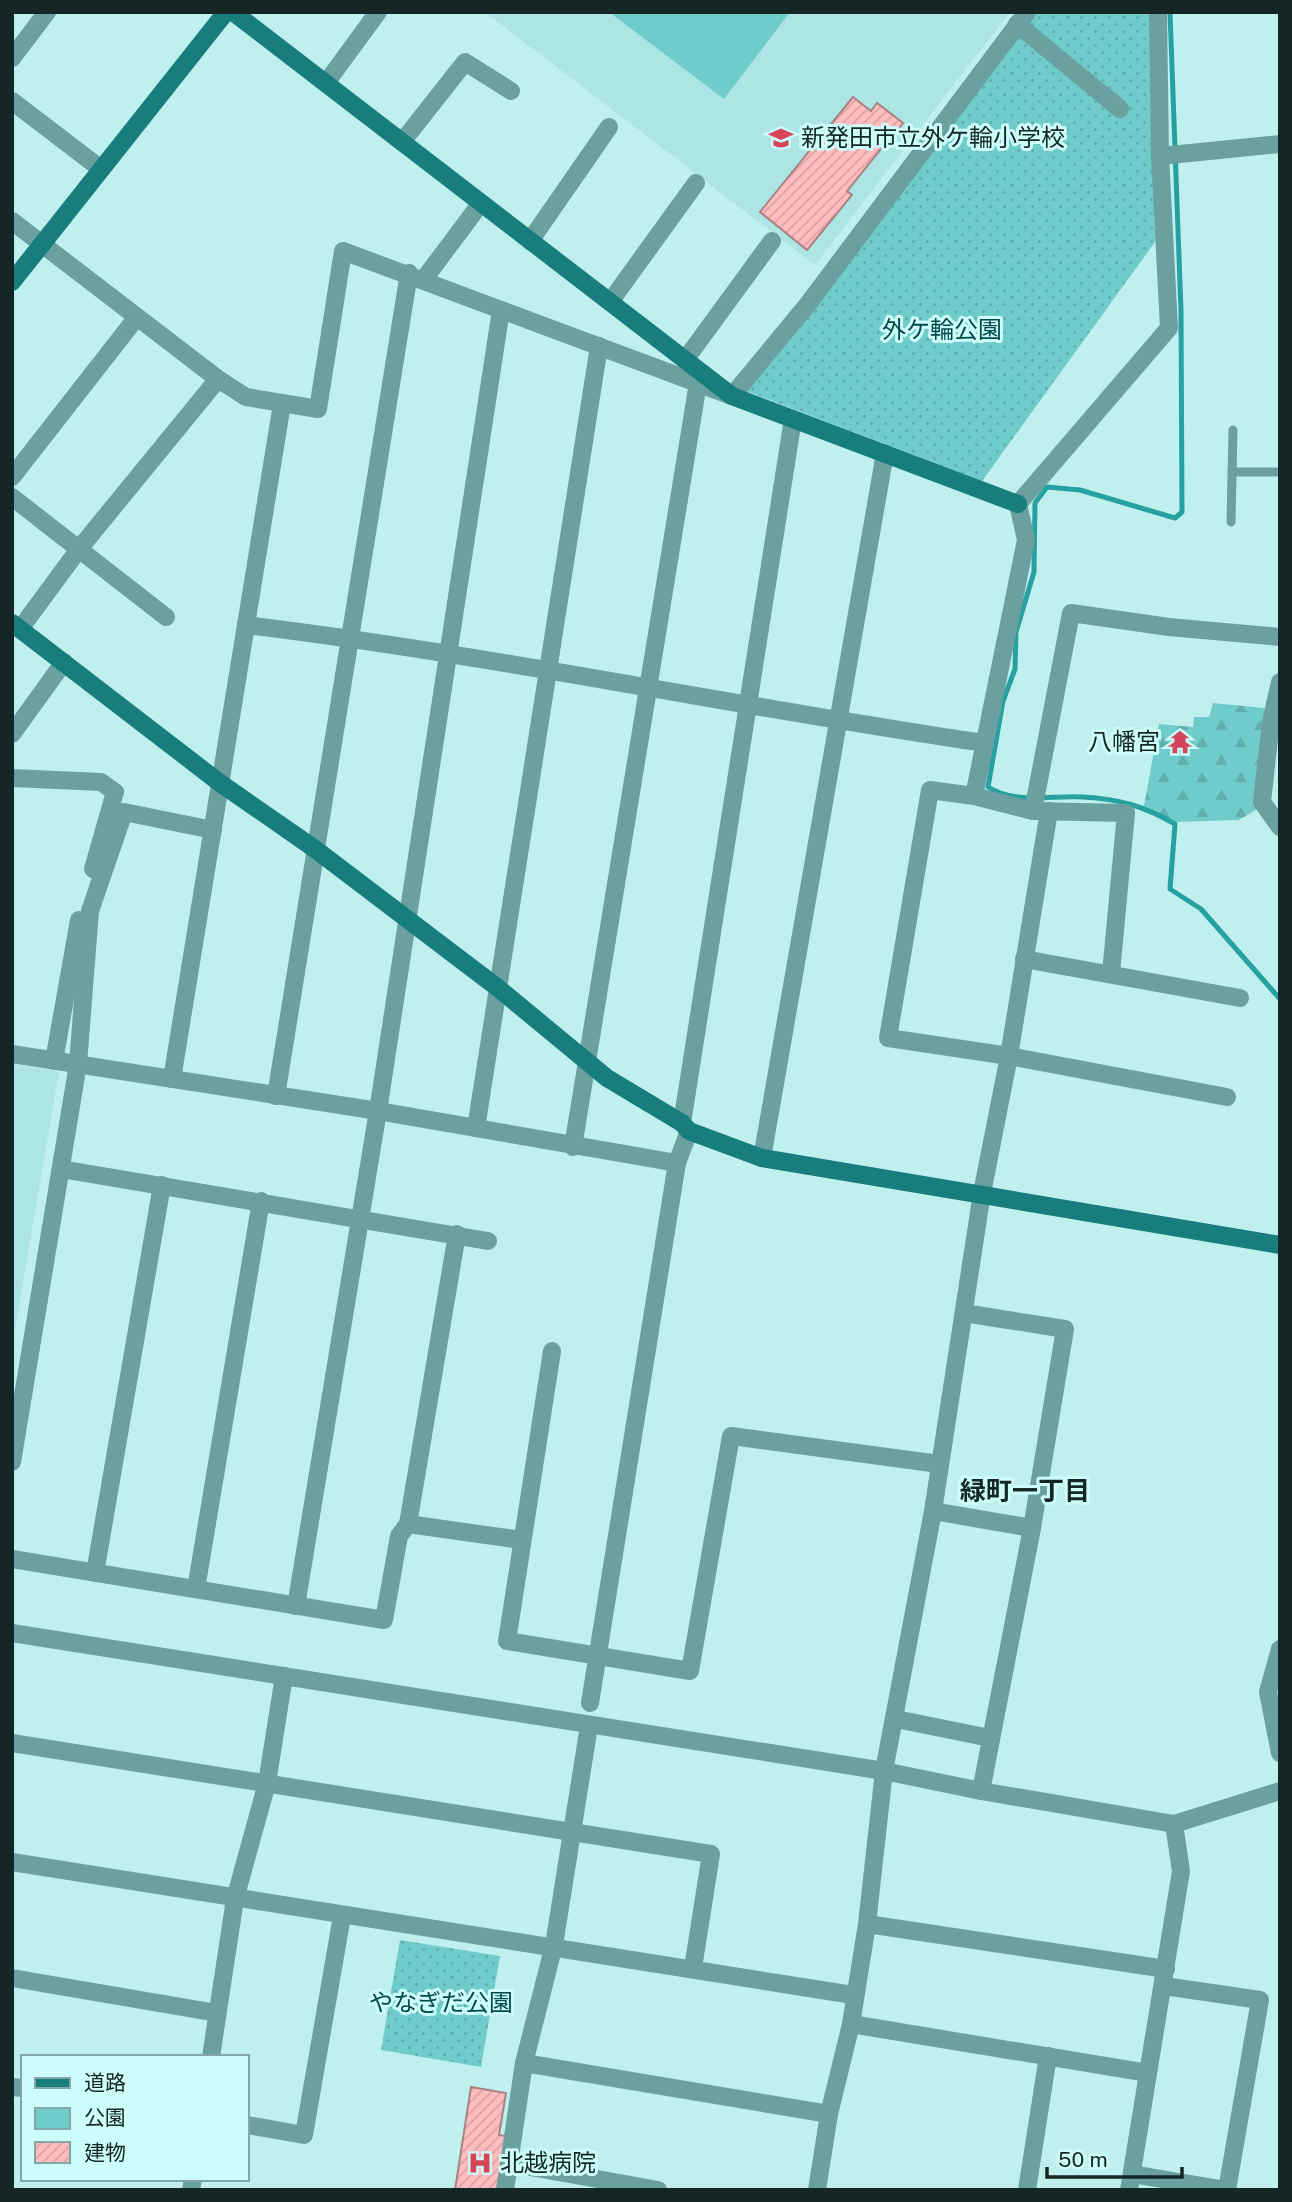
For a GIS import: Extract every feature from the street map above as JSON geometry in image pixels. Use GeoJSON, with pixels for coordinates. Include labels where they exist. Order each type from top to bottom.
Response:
{"type":"FeatureCollection","features":[{"type":"Feature","properties":{"kind":"street"},"geometry":{"type":"LineString","coordinates":[[12,58],[47,12]]}},
{"type":"Feature","properties":{"kind":"street"},"geometry":{"type":"LineString","coordinates":[[12,282],[226,12]]}},
{"type":"Feature","properties":{"kind":"street"},"geometry":{"type":"LineString","coordinates":[[233,12],[732,396]]}},
{"type":"Feature","properties":{"kind":"street"},"geometry":{"type":"LineString","coordinates":[[326,83],[378,12]]}},
{"type":"Feature","properties":{"kind":"street"},"geometry":{"type":"LineString","coordinates":[[1018,503],[1169,328],[1160,156],[1158,12]]}},
{"type":"Feature","properties":{"kind":"street"},"geometry":{"type":"LineString","coordinates":[[732,396],[808,304],[1022,18],[1120,109]]}},
{"type":"Feature","properties":{"kind":"street"},"geometry":{"type":"LineString","coordinates":[[402,142],[465,62],[511,91]]}},
{"type":"Feature","properties":{"kind":"street"},"geometry":{"type":"LineString","coordinates":[[12,101],[101,169]]}},
{"type":"Feature","properties":{"kind":"street"},"geometry":{"type":"LineString","coordinates":[[530,241],[609,127]]}},
{"type":"Feature","properties":{"kind":"street"},"geometry":{"type":"LineString","coordinates":[[1160,156],[1280,144]]}},
{"type":"Feature","properties":{"kind":"street"},"geometry":{"type":"LineString","coordinates":[[610,302],[696,183]]}},
{"type":"Feature","properties":{"kind":"street"},"geometry":{"type":"LineString","coordinates":[[276,1096],[349,638],[416,276],[481,203]]}},
{"type":"Feature","properties":{"kind":"street"},"geometry":{"type":"LineString","coordinates":[[12,221],[218,379],[246,397],[318,409],[343,251],[416,276],[1018,503]]}},
{"type":"Feature","properties":{"kind":"street"},"geometry":{"type":"LineString","coordinates":[[685,360],[772,241]]}},
{"type":"Feature","properties":{"kind":"street"},"geometry":{"type":"LineString","coordinates":[[296,1605],[378,1111],[501,310]]}},
{"type":"Feature","properties":{"kind":"street"},"geometry":{"type":"LineString","coordinates":[[12,477],[137,317]]}},
{"type":"Feature","properties":{"kind":"street"},"geometry":{"type":"LineString","coordinates":[[476,1128],[599,346]]}},
{"type":"Feature","properties":{"kind":"street"},"geometry":{"type":"LineString","coordinates":[[218,379],[16,626],[220,783],[315,849],[498,988],[607,1077],[685,1127],[762,1158],[1280,1245]]}},
{"type":"Feature","properties":{"kind":"street"},"geometry":{"type":"LineString","coordinates":[[573,1147],[698,383]]}},
{"type":"Feature","properties":{"kind":"street"},"geometry":{"type":"LineString","coordinates":[[172,1079],[282,404]]}},
{"type":"Feature","properties":{"kind":"street"},"geometry":{"type":"LineString","coordinates":[[590,1703],[685,1127],[747,706],[793,419]]}},
{"type":"Feature","properties":{"kind":"street"},"geometry":{"type":"LineString","coordinates":[[762,1158],[836,721],[885,453]]}},
{"type":"Feature","properties":{"kind":"street"},"geometry":{"type":"LineString","coordinates":[[12,497],[166,617]]}},
{"type":"Feature","properties":{"kind":"street"},"geometry":{"type":"LineString","coordinates":[[974,796],[1026,540],[1018,503]]}},
{"type":"Feature","properties":{"kind":"street"},"geometry":{"type":"LineString","coordinates":[[817,2190],[829,2114],[851,2024],[853,1995],[867,1924],[884,1771],[896,1719],[933,1511],[982,1193],[1009,1056],[1024,958],[1041,811],[1071,613],[1169,627],[1280,636]]}},
{"type":"Feature","properties":{"kind":"street"},"geometry":{"type":"LineString","coordinates":[[246,625],[349,638],[836,721],[984,743]]}},
{"type":"Feature","properties":{"kind":"street"},"geometry":{"type":"LineString","coordinates":[[12,734],[64,663]]}},
{"type":"Feature","properties":{"kind":"street"},"geometry":{"type":"LineString","coordinates":[[1280,682],[1271,722],[1262,802],[1280,827]]}},
{"type":"Feature","properties":{"kind":"street"},"geometry":{"type":"LineString","coordinates":[[12,778],[101,782],[115,792],[82,904],[54,1061]]}},
{"type":"Feature","properties":{"kind":"street"},"geometry":{"type":"LineString","coordinates":[[1111,974],[1126,813],[1041,811],[974,796],[930,790],[888,1038],[1009,1056],[1227,1097]]}},
{"type":"Feature","properties":{"kind":"street"},"geometry":{"type":"LineString","coordinates":[[12,1462],[78,1064],[90,911],[124,812],[213,830]]}},
{"type":"Feature","properties":{"kind":"street"},"geometry":{"type":"LineString","coordinates":[[1024,958],[1240,998]]}},
{"type":"Feature","properties":{"kind":"street"},"geometry":{"type":"LineString","coordinates":[[12,1054],[378,1111],[677,1163]]}},
{"type":"Feature","properties":{"kind":"street"},"geometry":{"type":"LineString","coordinates":[[61,1169],[359,1217],[488,1241]]}},
{"type":"Feature","properties":{"kind":"street"},"geometry":{"type":"LineString","coordinates":[[95,1573],[162,1185]]}},
{"type":"Feature","properties":{"kind":"street"},"geometry":{"type":"LineString","coordinates":[[195,1589],[261,1201]]}},
{"type":"Feature","properties":{"kind":"street"},"geometry":{"type":"LineString","coordinates":[[12,1559],[384,1620],[399,1536],[408,1524],[457,1234]]}},
{"type":"Feature","properties":{"kind":"street"},"geometry":{"type":"LineString","coordinates":[[964,1313],[1065,1329],[1032,1528],[981,1791]]}},
{"type":"Feature","properties":{"kind":"street"},"geometry":{"type":"LineString","coordinates":[[552,1351],[507,1642],[690,1671],[732,1436],[939,1464]]}},
{"type":"Feature","properties":{"kind":"street"},"geometry":{"type":"LineString","coordinates":[[933,1511],[1032,1528]]}},
{"type":"Feature","properties":{"kind":"street"},"geometry":{"type":"LineString","coordinates":[[408,1524],[521,1541]]}},
{"type":"Feature","properties":{"kind":"street"},"geometry":{"type":"LineString","coordinates":[[12,1633],[884,1771],[981,1791],[1174,1824],[1280,1790]]}},
{"type":"Feature","properties":{"kind":"street"},"geometry":{"type":"LineString","coordinates":[[1280,1649],[1268,1692],[1280,1753]]}},
{"type":"Feature","properties":{"kind":"street"},"geometry":{"type":"LineString","coordinates":[[211,2055],[235,1899],[267,1783],[284,1676]]}},
{"type":"Feature","properties":{"kind":"street"},"geometry":{"type":"LineString","coordinates":[[896,1719],[990,1738]]}},
{"type":"Feature","properties":{"kind":"street"},"geometry":{"type":"LineString","coordinates":[[505,2190],[524,2063],[554,1945],[589,1726]]}},
{"type":"Feature","properties":{"kind":"street"},"geometry":{"type":"LineString","coordinates":[[12,1743],[711,1854],[693,1968]]}},
{"type":"Feature","properties":{"kind":"street"},"geometry":{"type":"LineString","coordinates":[[867,1924],[1165,1978],[1260,2000],[1226,2190],[1130,2182],[1165,1978],[1181,1871],[1174,1824]]}},
{"type":"Feature","properties":{"kind":"street"},"geometry":{"type":"LineString","coordinates":[[12,1862],[342,1916],[554,1945],[853,1995]]}},
{"type":"Feature","properties":{"kind":"street"},"geometry":{"type":"LineString","coordinates":[[248,2125],[304,2135],[342,1916]]}},
{"type":"Feature","properties":{"kind":"street"},"geometry":{"type":"LineString","coordinates":[[12,1978],[217,2013]]}},
{"type":"Feature","properties":{"kind":"street"},"geometry":{"type":"LineString","coordinates":[[851,2024],[1148,2073]]}},
{"type":"Feature","properties":{"kind":"street"},"geometry":{"type":"LineString","coordinates":[[1027,2190],[1048,2056]]}},
{"type":"Feature","properties":{"kind":"street"},"geometry":{"type":"LineString","coordinates":[[524,2063],[829,2114]]}},
{"type":"Feature","properties":{"kind":"street"},"geometry":{"type":"LineString","coordinates":[[509,2163],[658,2190]]}},
{"type":"Feature","properties":{"kind":"lane"},"geometry":{"type":"LineString","coordinates":[[1231,523],[1233,430]]}},
{"type":"Feature","properties":{"kind":"lane"},"geometry":{"type":"LineString","coordinates":[[1232,472],[1280,472]]}},
{"type":"Feature","properties":{"kind":"shaded area","name":"新発田市立外ケ輪小学校"},"geometry":{"type":"Polygon","coordinates":[[[485,12],[1010,12],[815,265],[485,12]]]}},
{"type":"Feature","properties":{"kind":"shaded area"},"geometry":{"type":"Polygon","coordinates":[[[12,1064],[59,1072],[12,1347],[12,1064]]]}},
{"type":"Feature","properties":{"kind":"green space"},"geometry":{"type":"Polygon","coordinates":[[[609,12],[790,12],[724,99],[609,12]]]}},
{"type":"Feature","properties":{"kind":"green space","name":"外ケ輪公園"},"geometry":{"type":"Polygon","coordinates":[[[1037,12],[1150,12],[1155,242],[982,481],[741,389],[1037,12]]]}},
{"type":"Feature","properties":{"kind":"green space"},"geometry":{"type":"Polygon","coordinates":[[[1213,703],[1275,709],[1259,808],[1239,820],[1176,822],[1144,806],[1159,724],[1193,727],[1194,717],[1209,717],[1213,703]]]}},
{"type":"Feature","properties":{"kind":"green space","name":"やなぎだ公園"},"geometry":{"type":"Polygon","coordinates":[[[400,1940],[500,1956],[481,2067],[381,2050],[400,1940]]]}},
{"type":"Feature","properties":{"kind":"building"},"geometry":{"type":"Polygon","coordinates":[[[853,97],[871,111],[877,103],[903,123],[894,136],[883,127],[879,131],[889,139],[847,191],[852,195],[807,250],[760,212],[853,97]]]}},
{"type":"Feature","properties":{"kind":"building","name":"北越病院"},"geometry":{"type":"Polygon","coordinates":[[[471,2087],[506,2093],[499,2135],[506,2136],[497,2190],[455,2190],[471,2087]]]}},
{"type":"Feature","properties":{"kind":"waterway"},"geometry":{"type":"LineString","coordinates":[[1170,12],[1181,311],[1182,512],[1175,518],[1080,490],[1047,487],[1035,503],[1034,572],[1016,632],[1015,669],[1003,701],[988,787],[999,793],[1022,798],[1083,797],[1120,802],[1153,812],[1175,824],[1170,889],[1201,909],[1280,999]]}},
{"type":"Feature","properties":{"kind":"place","name":"新発田市立外ケ輪小学校"},"geometry":{"type":"Point","coordinates":[781,138]}},
{"type":"Feature","properties":{"kind":"place","name":"八幡宮"},"geometry":{"type":"Point","coordinates":[1180,742]}},
{"type":"Feature","properties":{"kind":"place","name":"北越病院"},"geometry":{"type":"Point","coordinates":[480,2163]}},
{"type":"Feature","properties":{"kind":"district","name":"緑町一丁目"},"geometry":{"type":"Point","coordinates":[1025,1491]}}]}
